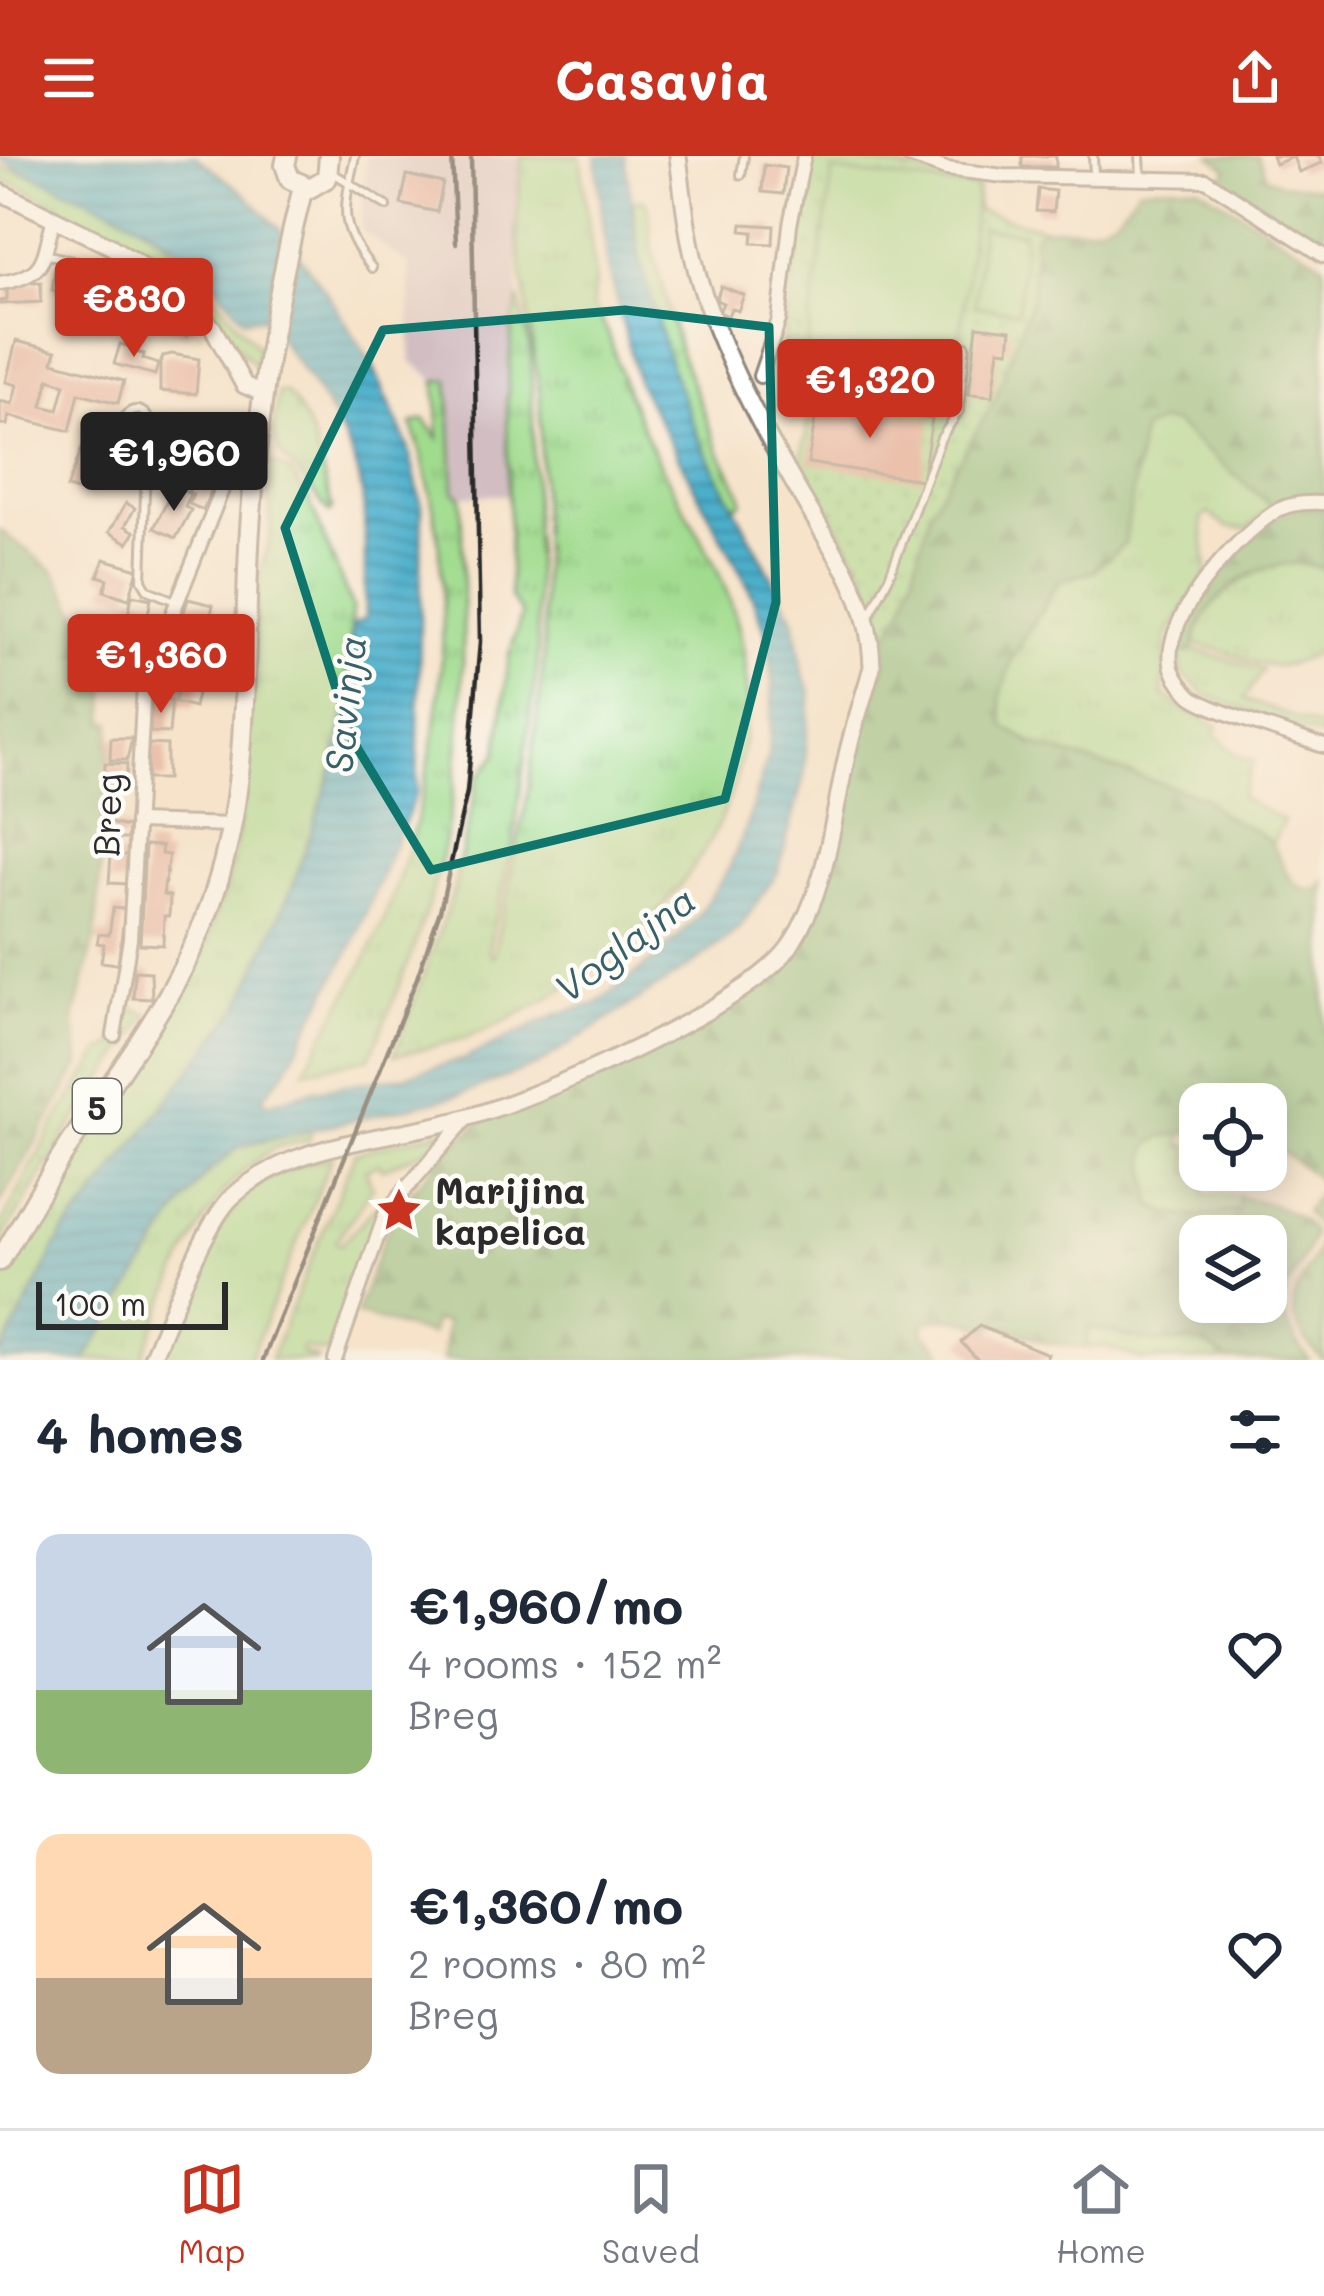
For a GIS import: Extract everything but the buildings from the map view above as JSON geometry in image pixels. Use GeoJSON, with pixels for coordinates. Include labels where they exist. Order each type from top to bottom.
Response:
{"type":"FeatureCollection","features":[{"type":"Feature","properties":{"kind":"main road"},"geometry":{"type":"LineString","coordinates":[[285,156],[290,179],[303,187],[322,183],[330,164]]}},
{"type":"Feature","properties":{"kind":"main road","name":"5"},"geometry":{"type":"LineString","coordinates":[[0,1261],[59,1160],[140,1045],[193,951],[216,890],[232,825],[242,747],[250,530],[265,386],[303,187]]}},
{"type":"Feature","properties":{"kind":"street"},"geometry":{"type":"LineString","coordinates":[[151,1360],[227,1202],[254,1179],[311,1155],[467,1118],[652,1042],[748,983],[788,950],[812,904],[872,667],[867,620],[847,573],[736,377],[692,251],[678,156]]}},
{"type":"Feature","properties":{"kind":"street"},"geometry":{"type":"LineString","coordinates":[[760,376],[778,320],[804,156]]}},
{"type":"Feature","properties":{"kind":"street"},"geometry":{"type":"LineString","coordinates":[[909,156],[946,169],[1004,176],[1206,180],[1324,256]]}},
{"type":"Feature","properties":{"kind":"street"},"geometry":{"type":"LineString","coordinates":[[1004,176],[1007,156]]}},
{"type":"Feature","properties":{"kind":"street"},"geometry":{"type":"LineString","coordinates":[[0,192],[126,255],[181,291],[213,328],[244,386],[265,386]]}},
{"type":"Feature","properties":{"kind":"street"},"geometry":{"type":"LineString","coordinates":[[0,283],[28,279],[37,272],[54,218]]}},
{"type":"Feature","properties":{"kind":"street","name":"Breg"},"geometry":{"type":"LineString","coordinates":[[114,1035],[130,939],[144,685],[223,488]]}},
{"type":"Feature","properties":{"kind":"street"},"geometry":{"type":"LineString","coordinates":[[1324,503],[1305,502],[1277,511],[1227,554],[1177,623],[1170,658],[1174,673],[1192,697],[1324,746]]}},
{"type":"Feature","properties":{"kind":"street"},"geometry":{"type":"LineString","coordinates":[[136,823],[232,825]]}},
{"type":"Feature","properties":{"kind":"street"},"geometry":{"type":"LineString","coordinates":[[335,1360],[386,1212],[467,1118]]}},
{"type":"Feature","properties":{"kind":"lane"},"geometry":{"type":"LineString","coordinates":[[355,156],[345,222],[351,243],[371,268]]}},
{"type":"Feature","properties":{"kind":"lane"},"geometry":{"type":"LineString","coordinates":[[741,175],[744,156]]}},
{"type":"Feature","properties":{"kind":"lane"},"geometry":{"type":"LineString","coordinates":[[1094,156],[1094,179]]}},
{"type":"Feature","properties":{"kind":"lane"},"geometry":{"type":"LineString","coordinates":[[1140,156],[1141,177]]}},
{"type":"Feature","properties":{"kind":"lane"},"geometry":{"type":"LineString","coordinates":[[330,164],[387,206]]}},
{"type":"Feature","properties":{"kind":"lane"},"geometry":{"type":"LineString","coordinates":[[45,254],[138,276]]}},
{"type":"Feature","properties":{"kind":"lane"},"geometry":{"type":"LineString","coordinates":[[867,620],[889,577],[941,438],[959,411],[966,346]]}},
{"type":"Feature","properties":{"kind":"lane"},"geometry":{"type":"LineString","coordinates":[[132,410],[140,410],[148,420],[140,435],[131,435],[122,424],[132,410]]}},
{"type":"Feature","properties":{"kind":"lane"},"geometry":{"type":"LineString","coordinates":[[140,435],[146,464],[142,580],[148,590],[175,602]]}},
{"type":"Feature","properties":{"kind":"highlighted area"},"geometry":{"type":"Polygon","coordinates":[[[625,310],[769,327],[776,602],[725,799],[431,870],[352,739],[285,528],[383,330],[625,310]]]}},
{"type":"Feature","properties":{"kind":"shaded area"},"geometry":{"type":"Polygon","coordinates":[[[366,156],[522,156],[516,232],[519,298],[508,370],[508,495],[461,496],[454,491],[449,381],[436,381],[411,361],[409,265],[361,230],[366,156]]]}},
{"type":"Feature","properties":{"kind":"green space"},"geometry":{"type":"Polygon","coordinates":[[[522,156],[580,156],[596,284],[592,306],[656,457],[714,562],[739,629],[747,699],[740,764],[718,824],[685,879],[642,928],[591,970],[534,1006],[473,1035],[394,1055],[452,896],[479,777],[498,753],[509,656],[522,614],[510,597],[507,402],[519,298],[531,353],[538,659],[513,843],[488,951],[493,957],[527,799],[544,659],[540,395],[516,232],[522,156]]]}},
{"type":"Feature","properties":{"kind":"green space"},"geometry":{"type":"Polygon","coordinates":[[[812,156],[838,156],[978,183],[977,210],[1042,228],[1034,236],[1031,300],[994,401],[931,508],[905,604],[887,636],[864,571],[800,462],[813,399],[777,377],[812,156]]]}},
{"type":"Feature","properties":{"kind":"green space"},"geometry":{"type":"Polygon","coordinates":[[[1211,156],[1258,156],[1266,177],[1283,184],[1324,188],[1324,250],[1221,181],[1228,169],[1211,156]]]}},
{"type":"Feature","properties":{"kind":"green space"},"geometry":{"type":"Polygon","coordinates":[[[0,168],[83,195],[160,238],[199,276],[258,348],[255,366],[173,275],[0,178],[0,168]]]}},
{"type":"Feature","properties":{"kind":"green space"},"geometry":{"type":"Polygon","coordinates":[[[833,171],[977,188],[952,408],[801,387],[833,171]]]}},
{"type":"Feature","properties":{"kind":"green space"},"geometry":{"type":"Polygon","coordinates":[[[1198,186],[1324,264],[1324,497],[1272,506],[1173,423],[1160,422],[1142,430],[1125,543],[1094,571],[1058,581],[1012,659],[1000,698],[1004,726],[1033,744],[1205,797],[1218,811],[1268,840],[1298,886],[1318,889],[1324,881],[1324,1360],[1310,1347],[1294,1318],[1296,1293],[1321,1232],[1305,1211],[1321,1191],[1320,1180],[1287,1156],[1287,1083],[1179,1083],[1179,1134],[1162,1136],[1149,1145],[1146,1159],[1152,1205],[1179,1215],[1179,1323],[1286,1323],[1309,1360],[1227,1360],[1206,1344],[1188,1340],[1157,1343],[1089,1327],[1086,1348],[1048,1343],[996,1323],[990,1330],[949,1318],[924,1324],[923,1333],[946,1360],[443,1360],[446,1322],[433,1321],[431,1335],[356,1314],[394,1211],[455,1142],[484,1118],[636,1059],[720,1010],[791,956],[818,908],[840,843],[861,725],[884,667],[887,636],[905,604],[931,508],[994,401],[1031,300],[1034,236],[1042,228],[1098,225],[1128,203],[1138,188],[1198,186]]]}},
{"type":"Feature","properties":{"kind":"green space"},"geometry":{"type":"Polygon","coordinates":[[[644,200],[649,207],[651,244],[680,353],[742,495],[737,505],[712,465],[666,357],[644,281],[632,204],[644,200]]]}},
{"type":"Feature","properties":{"kind":"green space"},"geometry":{"type":"Polygon","coordinates":[[[981,228],[1024,233],[1018,312],[975,306],[981,228]]]}},
{"type":"Feature","properties":{"kind":"green space"},"geometry":{"type":"Polygon","coordinates":[[[449,380],[454,491],[461,496],[463,639],[459,734],[447,828],[423,922],[370,1058],[304,1071],[380,930],[423,790],[435,729],[443,606],[429,484],[412,424],[424,419],[439,439],[436,381],[449,380]]]}},
{"type":"Feature","properties":{"kind":"green space"},"geometry":{"type":"Polygon","coordinates":[[[278,392],[285,392],[295,403],[310,431],[332,508],[329,512],[276,444],[278,392]]]}},
{"type":"Feature","properties":{"kind":"green space"},"geometry":{"type":"Polygon","coordinates":[[[1160,422],[1173,423],[1272,506],[1247,529],[1227,527],[1208,513],[1202,519],[1207,572],[1167,636],[1163,694],[1218,726],[1215,733],[1228,747],[1254,760],[1241,798],[1284,821],[1272,844],[1211,808],[1204,797],[1033,744],[1004,726],[1000,698],[1012,659],[1059,581],[1094,571],[1125,543],[1141,430],[1160,422]]]}},
{"type":"Feature","properties":{"kind":"green space"},"geometry":{"type":"Polygon","coordinates":[[[268,462],[290,472],[309,500],[352,607],[347,703],[333,768],[293,885],[241,1004],[63,1233],[0,1356],[0,1286],[70,1158],[121,1090],[201,958],[229,877],[244,799],[258,577],[271,538],[268,462]]]}},
{"type":"Feature","properties":{"kind":"green space"},"geometry":{"type":"Polygon","coordinates":[[[1324,507],[1324,569],[1288,564],[1253,573],[1209,609],[1190,653],[1178,653],[1204,595],[1253,536],[1286,512],[1324,507]]]}},
{"type":"Feature","properties":{"kind":"green space"},"geometry":{"type":"Polygon","coordinates":[[[0,530],[54,571],[84,623],[106,680],[105,722],[112,723],[95,938],[74,1019],[80,1064],[0,1204],[0,530]]]}},
{"type":"Feature","properties":{"kind":"green space"},"geometry":{"type":"Polygon","coordinates":[[[1295,561],[1324,569],[1324,650],[1279,666],[1194,644],[1208,612],[1232,588],[1262,571],[1295,561]]]}},
{"type":"Feature","properties":{"kind":"green space"},"geometry":{"type":"Polygon","coordinates":[[[1192,649],[1263,670],[1244,699],[1324,729],[1324,738],[1207,696],[1182,673],[1178,653],[1192,649]]]}},
{"type":"Feature","properties":{"kind":"green space"},"geometry":{"type":"Polygon","coordinates":[[[132,1008],[149,1014],[68,1131],[0,1243],[0,1226],[55,1123],[102,1050],[111,1048],[132,1008]]]}},
{"type":"Feature","properties":{"kind":"green space"},"geometry":{"type":"Polygon","coordinates":[[[448,1129],[424,1151],[382,1169],[379,1163],[366,1170],[372,1189],[335,1242],[340,1245],[378,1204],[384,1206],[330,1354],[302,1347],[300,1352],[319,1360],[270,1360],[355,1153],[448,1129]]]}},
{"type":"Feature","properties":{"kind":"green space"},"geometry":{"type":"Polygon","coordinates":[[[311,1131],[310,1140],[273,1149],[226,1190],[192,1243],[141,1360],[85,1360],[153,1245],[217,1164],[254,1141],[311,1131]]]}},
{"type":"Feature","properties":{"kind":"green space"},"geometry":{"type":"Polygon","coordinates":[[[1179,1132],[1179,1191],[1239,1196],[1239,1208],[1179,1215],[1152,1205],[1146,1159],[1149,1145],[1179,1132]]]}},
{"type":"Feature","properties":{"kind":"green space"},"geometry":{"type":"Polygon","coordinates":[[[332,1157],[249,1360],[159,1360],[200,1263],[243,1197],[278,1173],[332,1157]]]}},
{"type":"Feature","properties":{"kind":"green space"},"geometry":{"type":"Polygon","coordinates":[[[1239,1196],[1301,1219],[1313,1235],[1287,1290],[1287,1215],[1212,1215],[1239,1208],[1239,1196]]]}},
{"type":"Feature","properties":{"kind":"green space"},"geometry":{"type":"Polygon","coordinates":[[[1088,1326],[1147,1341],[1201,1344],[1227,1360],[1142,1360],[1105,1346],[1086,1348],[1088,1326]]]}},
{"type":"Feature","properties":{"kind":"water"},"geometry":{"type":"Polygon","coordinates":[[[0,156],[195,156],[244,193],[277,226],[328,294],[372,364],[408,446],[422,508],[417,791],[352,946],[285,1071],[261,1100],[270,1103],[464,1059],[560,1013],[596,1004],[657,957],[696,918],[728,870],[746,828],[769,751],[773,684],[768,637],[748,586],[638,383],[607,262],[596,156],[625,156],[639,257],[671,368],[699,440],[794,619],[811,691],[804,776],[778,872],[739,929],[538,1065],[460,1095],[239,1147],[206,1174],[177,1214],[85,1360],[0,1360],[0,1356],[63,1233],[241,1004],[293,885],[333,768],[347,703],[352,625],[365,619],[363,502],[357,469],[339,429],[264,318],[244,319],[195,262],[144,226],[0,156]]]}},
{"type":"Feature","properties":{"kind":"railway"},"geometry":{"type":"LineString","coordinates":[[452,156],[456,243]]}},
{"type":"Feature","properties":{"kind":"railway"},"geometry":{"type":"LineString","coordinates":[[263,1360],[417,978],[440,911],[467,792],[480,642],[471,156]]}},
{"type":"Feature","properties":{"kind":"place","name":"Marijina kapelica"},"geometry":{"type":"Point","coordinates":[399,1210]}},
{"type":"Feature","properties":{"kind":"water label","name":"Savinja"},"geometry":{"type":"Point","coordinates":[344,704]}},
{"type":"Feature","properties":{"kind":"water label","name":"Voglajna"},"geometry":{"type":"Point","coordinates":[624,943]}}]}
